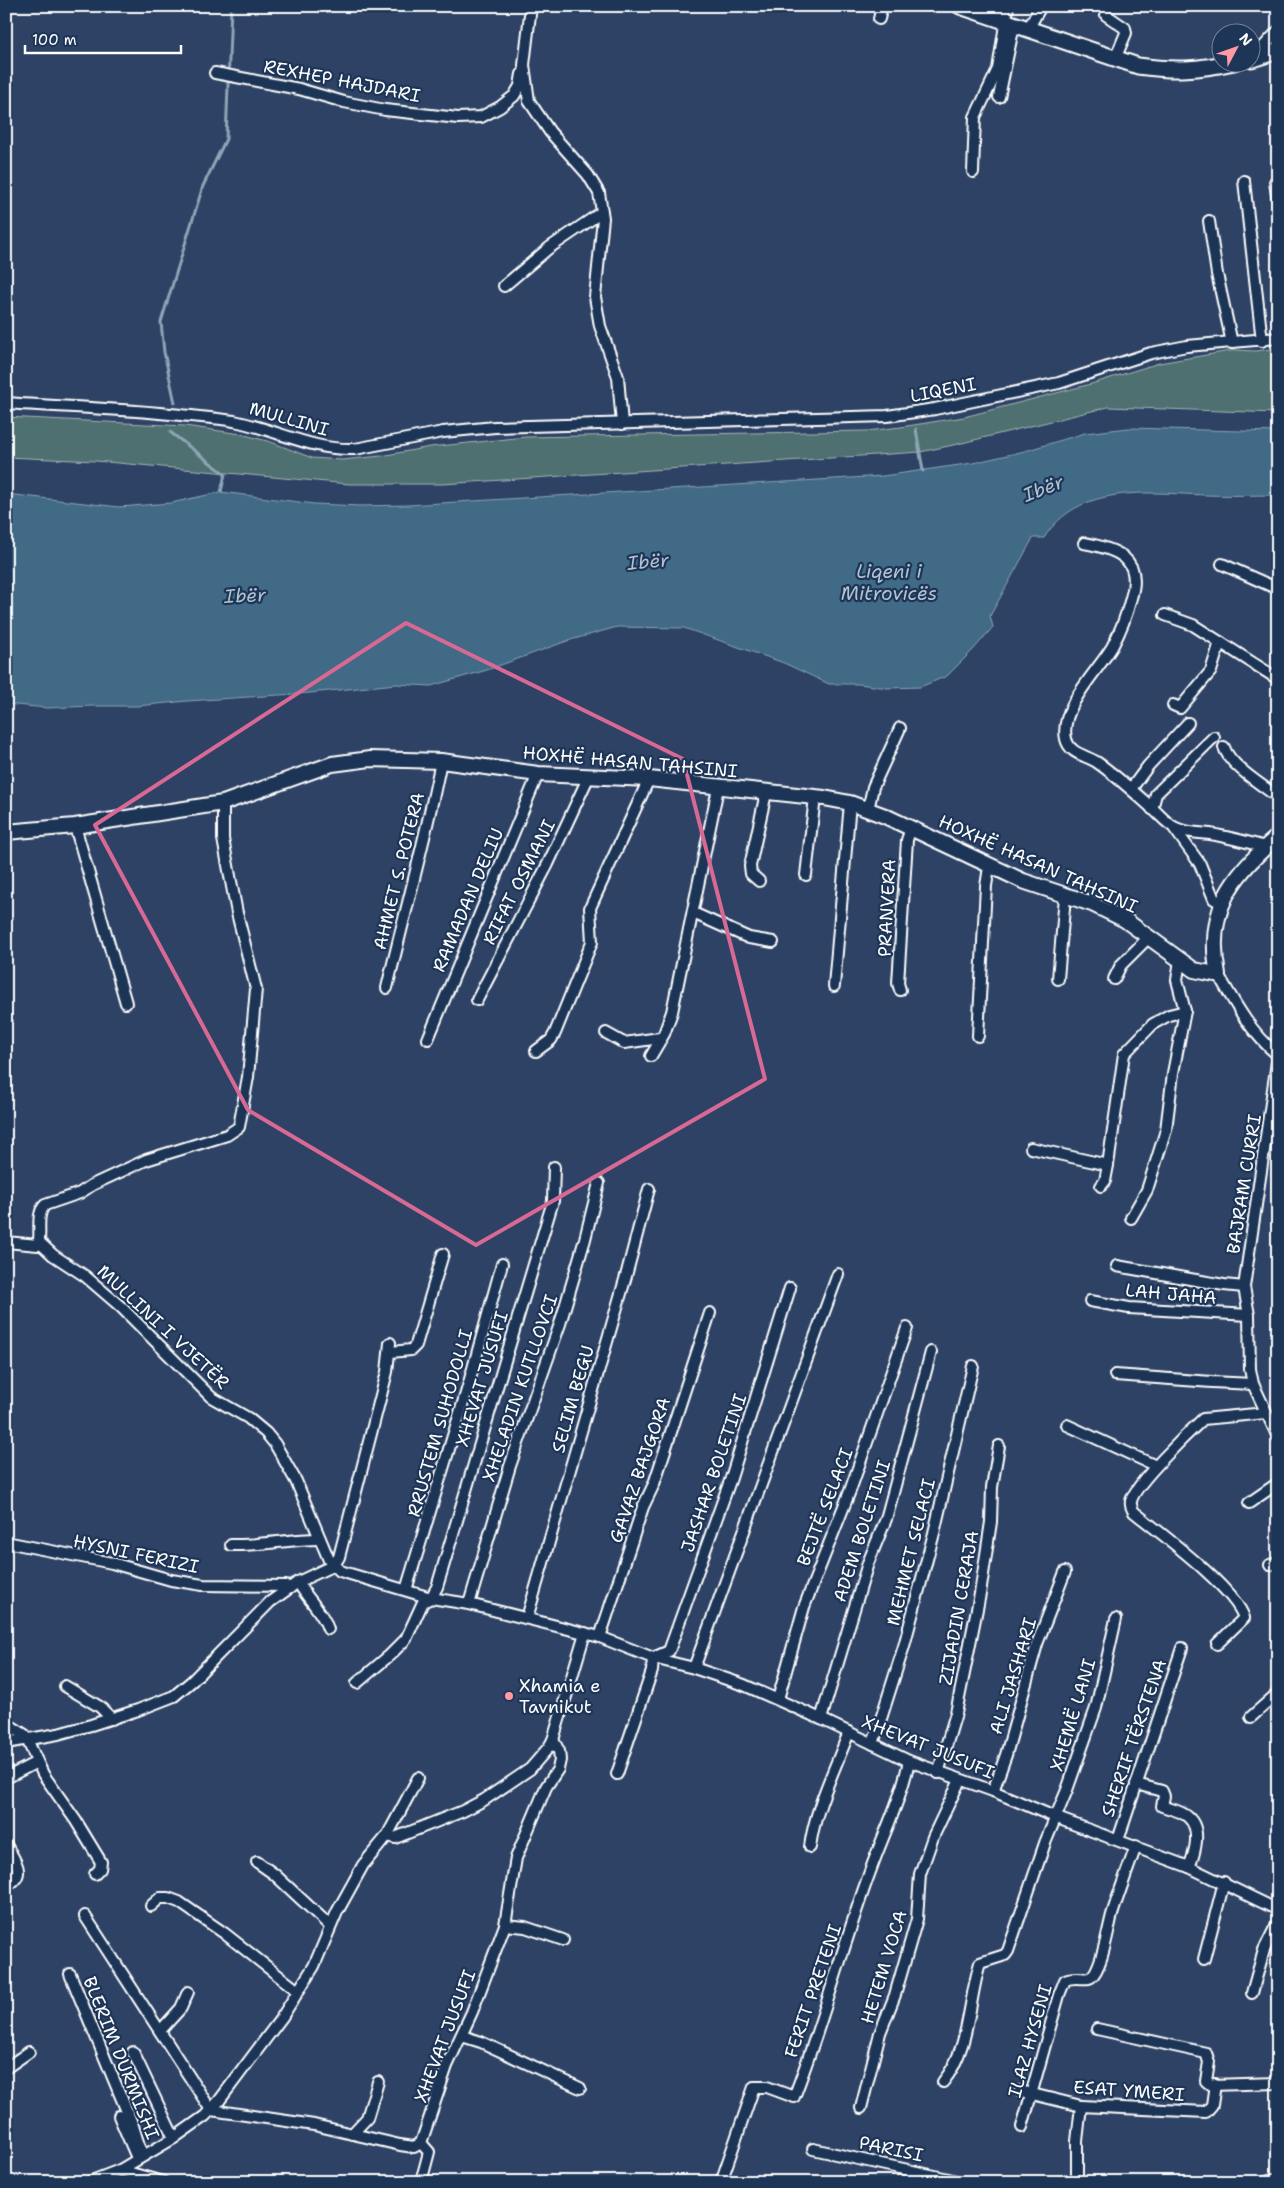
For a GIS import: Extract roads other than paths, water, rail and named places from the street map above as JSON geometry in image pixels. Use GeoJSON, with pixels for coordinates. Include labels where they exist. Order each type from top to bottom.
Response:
{"type":"FeatureCollection","features":[{"type":"Feature","properties":{"kind":"main road"},"geometry":{"type":"LineString","coordinates":[[960,6],[1012,18],[1115,60],[1138,66],[1166,70],[1201,70],[1212,67]]}},
{"type":"Feature","properties":{"kind":"main road"},"geometry":{"type":"LineString","coordinates":[[1262,56],[1278,51]]}},
{"type":"Feature","properties":{"kind":"street","name":"REXHEP HAJDARI"},"geometry":{"type":"LineString","coordinates":[[214,73],[299,89],[344,102],[385,110],[458,118],[481,117],[500,108],[514,96],[520,86],[531,6]]}},
{"type":"Feature","properties":{"kind":"street"},"geometry":{"type":"LineString","coordinates":[[879,19],[882,6]]}},
{"type":"Feature","properties":{"kind":"street"},"geometry":{"type":"LineString","coordinates":[[995,6],[1012,18]]}},
{"type":"Feature","properties":{"kind":"street"},"geometry":{"type":"LineString","coordinates":[[1012,18],[1041,6]]}},
{"type":"Feature","properties":{"kind":"street"},"geometry":{"type":"LineString","coordinates":[[1106,15],[1125,28],[1126,33],[1115,60]]}},
{"type":"Feature","properties":{"kind":"street"},"geometry":{"type":"LineString","coordinates":[[999,97],[1012,18]]}},
{"type":"Feature","properties":{"kind":"street"},"geometry":{"type":"LineString","coordinates":[[973,172],[975,117],[998,69],[1012,18]]}},
{"type":"Feature","properties":{"kind":"street"},"geometry":{"type":"LineString","coordinates":[[1262,48],[1278,31]]}},
{"type":"Feature","properties":{"kind":"street","name":"REXHEP HAJDARI"},"geometry":{"type":"LineString","coordinates":[[524,65],[529,101],[550,132],[588,175],[599,193],[602,212],[595,297],[600,326],[618,377],[622,424]]}},
{"type":"Feature","properties":{"kind":"street"},"geometry":{"type":"LineString","coordinates":[[1244,180],[1262,341]]}},
{"type":"Feature","properties":{"kind":"street"},"geometry":{"type":"LineString","coordinates":[[1274,182],[1278,203]]}},
{"type":"Feature","properties":{"kind":"street"},"geometry":{"type":"LineString","coordinates":[[504,286],[548,248],[602,212]]}},
{"type":"Feature","properties":{"kind":"street"},"geometry":{"type":"LineString","coordinates":[[1209,221],[1217,274],[1232,343]]}},
{"type":"Feature","properties":{"kind":"street","name":"LIQENI"},"geometry":{"type":"LineString","coordinates":[[622,424],[886,416],[935,409],[1059,383],[1151,353],[1187,346],[1262,341],[1278,338]]}},
{"type":"Feature","properties":{"kind":"street","name":"MULLINI"},"geometry":{"type":"LineString","coordinates":[[6,403],[147,412],[232,421],[279,432],[320,447],[342,450],[463,430],[495,427],[622,424]]}},
{"type":"Feature","properties":{"kind":"street"},"geometry":{"type":"LineString","coordinates":[[1084,543],[1113,550],[1122,555],[1133,570],[1134,584],[1123,624],[1112,646],[1069,711],[1066,741],[1071,750],[1096,761],[1174,827],[1200,864],[1214,898],[1223,904]]}},
{"type":"Feature","properties":{"kind":"street"},"geometry":{"type":"LineString","coordinates":[[1222,564],[1278,589]]}},
{"type":"Feature","properties":{"kind":"street"},"geometry":{"type":"LineString","coordinates":[[1165,615],[1193,625],[1278,679]]}},
{"type":"Feature","properties":{"kind":"street"},"geometry":{"type":"LineString","coordinates":[[1173,705],[1180,708],[1211,671],[1220,642]]}},
{"type":"Feature","properties":{"kind":"street"},"geometry":{"type":"LineString","coordinates":[[1131,789],[1148,766],[1188,723]]}},
{"type":"Feature","properties":{"kind":"street"},"geometry":{"type":"LineString","coordinates":[[868,810],[873,786],[900,728]]}},
{"type":"Feature","properties":{"kind":"street"},"geometry":{"type":"LineString","coordinates":[[1152,809],[1156,794],[1214,737]]}},
{"type":"Feature","properties":{"kind":"street"},"geometry":{"type":"LineString","coordinates":[[1224,747],[1228,756],[1245,772],[1278,797]]}},
{"type":"Feature","properties":{"kind":"street","name":"HOXHË HASAN TAHSINI"},"geometry":{"type":"LineString","coordinates":[[6,832],[75,826],[223,803],[332,764],[370,760],[441,761],[538,774],[588,778],[649,779],[718,788],[815,797],[850,803],[911,828],[989,867],[1022,881],[1092,904],[1125,920],[1150,936],[1180,960],[1200,972],[1218,974]]}},
{"type":"Feature","properties":{"kind":"street","name":"AHMET S. POTERA"},"geometry":{"type":"LineString","coordinates":[[387,988],[406,904],[428,828],[441,761]]}},
{"type":"Feature","properties":{"kind":"street","name":"RAMADAN DELIU"},"geometry":{"type":"LineString","coordinates":[[428,1039],[538,774]]}},
{"type":"Feature","properties":{"kind":"street","name":"RIFAT OSMANI"},"geometry":{"type":"LineString","coordinates":[[477,1000],[548,864],[588,778]]}},
{"type":"Feature","properties":{"kind":"street"},"geometry":{"type":"LineString","coordinates":[[536,1051],[551,1040],[555,1033],[592,942],[590,908],[649,779]]}},
{"type":"Feature","properties":{"kind":"street"},"geometry":{"type":"LineString","coordinates":[[651,1056],[664,1034],[672,1012],[718,788]]}},
{"type":"Feature","properties":{"kind":"street"},"geometry":{"type":"LineString","coordinates":[[759,881],[751,874],[750,866],[766,793]]}},
{"type":"Feature","properties":{"kind":"street"},"geometry":{"type":"LineString","coordinates":[[806,875],[815,797]]}},
{"type":"Feature","properties":{"kind":"street"},"geometry":{"type":"LineString","coordinates":[[6,1242],[36,1246],[39,1242],[39,1219],[42,1208],[45,1205],[80,1193],[92,1185],[146,1160],[227,1135],[239,1127],[248,1077],[256,989],[237,913],[223,838],[223,803]]}},
{"type":"Feature","properties":{"kind":"street"},"geometry":{"type":"LineString","coordinates":[[834,986],[850,803]]}},
{"type":"Feature","properties":{"kind":"street"},"geometry":{"type":"LineString","coordinates":[[75,826],[126,1003]]}},
{"type":"Feature","properties":{"kind":"street"},"geometry":{"type":"LineString","coordinates":[[1174,827],[1265,847]]}},
{"type":"Feature","properties":{"kind":"street","name":"PRANVERA"},"geometry":{"type":"LineString","coordinates":[[900,990],[898,983],[906,848],[911,828]]}},
{"type":"Feature","properties":{"kind":"street"},"geometry":{"type":"LineString","coordinates":[[1278,836],[1239,873],[1230,887],[1217,927],[1214,954],[1218,974],[1237,1008],[1260,1038],[1278,1055]]}},
{"type":"Feature","properties":{"kind":"street"},"geometry":{"type":"LineString","coordinates":[[978,1036],[986,886],[989,867]]}},
{"type":"Feature","properties":{"kind":"street"},"geometry":{"type":"LineString","coordinates":[[1058,979],[1066,896]]}},
{"type":"Feature","properties":{"kind":"street"},"geometry":{"type":"LineString","coordinates":[[693,913],[749,938],[774,942]]}},
{"type":"Feature","properties":{"kind":"street"},"geometry":{"type":"LineString","coordinates":[[1114,979],[1121,965],[1150,936]]}},
{"type":"Feature","properties":{"kind":"street"},"geometry":{"type":"LineString","coordinates":[[1131,1218],[1147,1190],[1166,1130],[1172,1073],[1185,1011],[1177,980],[1180,960]]}},
{"type":"Feature","properties":{"kind":"street"},"geometry":{"type":"LineString","coordinates":[[1101,1186],[1105,1181],[1108,1165],[1124,1054],[1153,1024],[1169,1015],[1185,1011]]}},
{"type":"Feature","properties":{"kind":"street"},"geometry":{"type":"LineString","coordinates":[[606,1033],[624,1043],[660,1038]]}},
{"type":"Feature","properties":{"kind":"street","name":"BAJRAM CURRI"},"geometry":{"type":"LineString","coordinates":[[1278,1055],[1244,1287],[1249,1315],[1250,1368],[1253,1384],[1278,1437]]}},
{"type":"Feature","properties":{"kind":"street"},"geometry":{"type":"LineString","coordinates":[[1031,1148],[1108,1165]]}},
{"type":"Feature","properties":{"kind":"street","name":"XHEVAT JUSUFI"},"geometry":{"type":"LineString","coordinates":[[357,1682],[406,1639],[423,1602],[431,1598],[438,1587],[553,1201],[554,1168]]}},
{"type":"Feature","properties":{"kind":"street","name":"XHELADIN KUTLLOVCI"},"geometry":{"type":"LineString","coordinates":[[470,1604],[510,1466],[560,1324],[599,1183]]}},
{"type":"Feature","properties":{"kind":"street","name":"SELIM BEGU"},"geometry":{"type":"LineString","coordinates":[[527,1618],[626,1276],[649,1189]]}},
{"type":"Feature","properties":{"kind":"street","name":"MULLINI I VJETËR"},"geometry":{"type":"LineString","coordinates":[[39,1242],[53,1255],[85,1276],[121,1307],[211,1397],[248,1418],[266,1433],[275,1444],[296,1481],[319,1539],[329,1560],[334,1565]]}},
{"type":"Feature","properties":{"kind":"street"},"geometry":{"type":"LineString","coordinates":[[6,1744],[58,1734],[112,1718],[174,1696],[192,1681],[270,1602],[294,1585],[334,1565],[346,1531],[391,1347],[412,1350],[416,1345],[443,1254]]}},
{"type":"Feature","properties":{"kind":"street","name":"RRUSTEM SUHODOLLI"},"geometry":{"type":"LineString","coordinates":[[406,1590],[467,1390],[502,1264]]}},
{"type":"Feature","properties":{"kind":"street"},"geometry":{"type":"LineString","coordinates":[[1117,1266],[1244,1287]]}},
{"type":"Feature","properties":{"kind":"street"},"geometry":{"type":"LineString","coordinates":[[694,1668],[838,1274]]}},
{"type":"Feature","properties":{"kind":"street","name":"JASHAR BOLETINI"},"geometry":{"type":"LineString","coordinates":[[653,1658],[670,1651],[731,1478],[790,1288]]}},
{"type":"Feature","properties":{"kind":"street","name":"LAH JAHA"},"geometry":{"type":"LineString","coordinates":[[1090,1301],[1129,1308],[1249,1315]]}},
{"type":"Feature","properties":{"kind":"street","name":"GAVAZ BAJGORA"},"geometry":{"type":"LineString","coordinates":[[600,1638],[643,1507],[654,1484],[710,1313]]}},
{"type":"Feature","properties":{"kind":"street","name":"BEJTË SELACI"},"geometry":{"type":"LineString","coordinates":[[778,1699],[804,1607],[850,1491],[908,1328]]}},
{"type":"Feature","properties":{"kind":"street","name":"ADEM BOLETINI"},"geometry":{"type":"LineString","coordinates":[[821,1719],[868,1564],[886,1519],[931,1352]]}},
{"type":"Feature","properties":{"kind":"street","name":"MEHMET SELACI"},"geometry":{"type":"LineString","coordinates":[[872,1744],[904,1646],[934,1533],[973,1366]]}},
{"type":"Feature","properties":{"kind":"street"},"geometry":{"type":"LineString","coordinates":[[1115,1375],[1253,1384]]}},
{"type":"Feature","properties":{"kind":"street"},"geometry":{"type":"LineString","coordinates":[[1217,1644],[1244,1618],[1236,1603],[1195,1562],[1132,1508],[1131,1502],[1134,1494],[1156,1466],[1204,1419],[1266,1413]]}},
{"type":"Feature","properties":{"kind":"street"},"geometry":{"type":"LineString","coordinates":[[1067,1425],[1156,1466]]}},
{"type":"Feature","properties":{"kind":"street","name":"ZIJADIN CERAJA"},"geometry":{"type":"LineString","coordinates":[[938,1773],[956,1713],[980,1594],[991,1522],[992,1487],[999,1446]]}},
{"type":"Feature","properties":{"kind":"street"},"geometry":{"type":"LineString","coordinates":[[1249,1503],[1278,1483]]}},
{"type":"Feature","properties":{"kind":"street"},"geometry":{"type":"LineString","coordinates":[[231,1545],[255,1546],[284,1540],[319,1539]]}},
{"type":"Feature","properties":{"kind":"street","name":"HYSNI FERIZI"},"geometry":{"type":"LineString","coordinates":[[6,1542],[112,1563],[171,1580],[204,1585],[294,1585]]}},
{"type":"Feature","properties":{"kind":"street","name":"XHEVAT JUSUFI"},"geometry":{"type":"LineString","coordinates":[[334,1565],[340,1571],[349,1575],[431,1598],[470,1604],[585,1633],[653,1658],[694,1668],[778,1699],[938,1773],[993,1791],[1057,1818],[1189,1867],[1224,1882],[1278,1910]]}},
{"type":"Feature","properties":{"kind":"street","name":"ALI JASHARI"},"geometry":{"type":"LineString","coordinates":[[993,1791],[1006,1755],[1037,1644],[1065,1572]]}},
{"type":"Feature","properties":{"kind":"street"},"geometry":{"type":"LineString","coordinates":[[294,1585],[304,1592],[322,1616],[328,1629]]}},
{"type":"Feature","properties":{"kind":"street","name":"XHEMË LANI"},"geometry":{"type":"LineString","coordinates":[[943,2082],[956,2064],[968,2021],[980,1963],[1005,1955],[1008,1951],[1045,1843],[1057,1818],[1096,1708],[1116,1619]]}},
{"type":"Feature","properties":{"kind":"street"},"geometry":{"type":"LineString","coordinates":[[387,1836],[395,1838],[484,1800],[530,1769],[553,1740],[585,1633]]}},
{"type":"Feature","properties":{"kind":"street","name":"SHERIF TËRSTENA"},"geometry":{"type":"LineString","coordinates":[[1118,1840],[1182,1648]]}},
{"type":"Feature","properties":{"kind":"street"},"geometry":{"type":"LineString","coordinates":[[617,1774],[652,1670],[653,1658]]}},
{"type":"Feature","properties":{"kind":"street"},"geometry":{"type":"LineString","coordinates":[[65,1686],[100,1707],[112,1718]]}},
{"type":"Feature","properties":{"kind":"street"},"geometry":{"type":"LineString","coordinates":[[1252,1717],[1278,1692]]}},
{"type":"Feature","properties":{"kind":"street"},"geometry":{"type":"LineString","coordinates":[[6,1723],[22,1732],[37,1762],[101,1862],[100,1869],[95,1874]]}},
{"type":"Feature","properties":{"kind":"street"},"geometry":{"type":"LineString","coordinates":[[810,1847],[811,1836],[824,1797],[849,1732]]}},
{"type":"Feature","properties":{"kind":"street","name":"XHEVAT JUSUFI"},"geometry":{"type":"LineString","coordinates":[[422,2143],[447,2066],[462,2036],[505,1925],[516,1858],[546,1787],[558,1769],[559,1751],[553,1740]]}},
{"type":"Feature","properties":{"kind":"street","name":"FERIT PRETENI"},"geometry":{"type":"LineString","coordinates":[[721,2182],[754,2087],[767,2087],[794,2097],[870,1869],[904,1782],[909,1761]]}},
{"type":"Feature","properties":{"kind":"street"},"geometry":{"type":"LineString","coordinates":[[6,1778],[37,1762]]}},
{"type":"Feature","properties":{"kind":"street","name":"BLERIM DURMISHI"},"geometry":{"type":"LineString","coordinates":[[90,2182],[120,2170],[174,2138],[190,2128],[211,2110],[272,2033],[314,1966],[330,1926],[363,1865],[387,1836],[418,1778]]}},
{"type":"Feature","properties":{"kind":"street","name":"HETEM VOCA"},"geometry":{"type":"LineString","coordinates":[[861,2108],[880,2033],[895,1995],[917,1919],[920,1874],[932,1837],[960,1780]]}},
{"type":"Feature","properties":{"kind":"street"},"geometry":{"type":"LineString","coordinates":[[1136,1784],[1162,1791],[1164,1796],[1162,1806],[1188,1816],[1192,1822],[1196,1834],[1196,1846],[1189,1867]]}},
{"type":"Feature","properties":{"kind":"street"},"geometry":{"type":"LineString","coordinates":[[6,1845],[18,1866],[19,1873],[16,1879],[6,1886]]}},
{"type":"Feature","properties":{"kind":"street","name":"ILAZ HYSENI"},"geometry":{"type":"LineString","coordinates":[[1022,2127],[1059,1995],[1065,1980],[1073,1976],[1088,1979],[1092,1977],[1098,1965],[1112,1914],[1136,1846]]}},
{"type":"Feature","properties":{"kind":"street"},"geometry":{"type":"LineString","coordinates":[[257,1862],[281,1880],[330,1926]]}},
{"type":"Feature","properties":{"kind":"street"},"geometry":{"type":"LineString","coordinates":[[1204,1959],[1224,1882]]}},
{"type":"Feature","properties":{"kind":"street"},"geometry":{"type":"LineString","coordinates":[[151,1906],[160,1898],[168,1898],[179,1902],[224,1933],[298,1991]]}},
{"type":"Feature","properties":{"kind":"street"},"geometry":{"type":"LineString","coordinates":[[85,1916],[211,2110],[314,2125],[400,2146],[414,2147],[422,2143],[429,2152],[421,2182]]}},
{"type":"Feature","properties":{"kind":"street"},"geometry":{"type":"LineString","coordinates":[[1252,1992],[1264,1950],[1278,1922]]}},
{"type":"Feature","properties":{"kind":"street"},"geometry":{"type":"LineString","coordinates":[[505,1925],[525,1927],[563,1940]]}},
{"type":"Feature","properties":{"kind":"street","name":"BLERIM DURMISHI"},"geometry":{"type":"LineString","coordinates":[[70,1974],[132,2126],[140,2157]]}},
{"type":"Feature","properties":{"kind":"street"},"geometry":{"type":"LineString","coordinates":[[160,2031],[181,2008],[188,1992]]}},
{"type":"Feature","properties":{"kind":"street","name":"ESAT YMERI"},"geometry":{"type":"LineString","coordinates":[[1020,2091],[1081,2106],[1206,2112],[1212,2105],[1215,2084],[1211,2085],[1206,2081],[1209,2062],[1206,2053],[1097,2029]]}},
{"type":"Feature","properties":{"kind":"street"},"geometry":{"type":"LineString","coordinates":[[462,2036],[481,2042],[580,2088]]}},
{"type":"Feature","properties":{"kind":"street"},"geometry":{"type":"LineString","coordinates":[[6,2068],[28,2052]]}},
{"type":"Feature","properties":{"kind":"street","name":"BLERIM DURMISHI"},"geometry":{"type":"LineString","coordinates":[[133,2052],[174,2138]]}},
{"type":"Feature","properties":{"kind":"street"},"geometry":{"type":"LineString","coordinates":[[352,2134],[368,2118],[378,2082]]}},
{"type":"Feature","properties":{"kind":"street"},"geometry":{"type":"LineString","coordinates":[[1215,2084],[1278,2083]]}},
{"type":"Feature","properties":{"kind":"street"},"geometry":{"type":"LineString","coordinates":[[1077,2182],[1077,2140],[1081,2106]]}},
{"type":"Feature","properties":{"kind":"street","name":"BLERIM DURMISHI"},"geometry":{"type":"LineString","coordinates":[[119,2116],[140,2157]]}},
{"type":"Feature","properties":{"kind":"street","name":"PARISI"},"geometry":{"type":"LineString","coordinates":[[813,2149],[962,2182]]}},
{"type":"Feature","properties":{"kind":"street"},"geometry":{"type":"LineString","coordinates":[[120,2170],[163,2182]]}},
{"type":"Feature","properties":{"kind":"street"},"geometry":{"type":"LineString","coordinates":[[1262,2182],[1278,2178]]}},
{"type":"Feature","properties":{"kind":"water","name":"Liqeni i Mitrovicës"},"geometry":{"type":"Polygon","coordinates":[[[1129,428],[1278,432],[1278,495],[1138,493],[1116,495],[1095,500],[1076,508],[1059,520],[1044,538],[1033,538],[990,616],[993,627],[973,650],[947,676],[920,687],[888,688],[859,684],[829,684],[784,663],[684,628],[617,627],[567,641],[487,670],[431,686],[396,684],[310,693],[137,706],[47,708],[6,704],[6,494],[119,507],[171,503],[221,492],[314,504],[360,506],[408,505],[883,476],[973,463],[1025,451],[1085,433],[1129,428]]]}},
{"type":"Feature","properties":{"kind":"waterway"},"geometry":{"type":"LineString","coordinates":[[175,403],[164,352],[161,322],[203,186],[226,139],[231,6]]}},
{"type":"Feature","properties":{"kind":"waterway"},"geometry":{"type":"LineString","coordinates":[[916,429],[923,471]]}},
{"type":"Feature","properties":{"kind":"waterway"},"geometry":{"type":"LineString","coordinates":[[170,432],[225,474],[221,492]]}},
{"type":"Feature","properties":{"kind":"place","name":"Xhamia e Tavnikut"},"geometry":{"type":"Point","coordinates":[509,1696]}},
{"type":"Feature","properties":{"kind":"water label","name":"Ibër"},"geometry":{"type":"Point","coordinates":[1043,488]}},
{"type":"Feature","properties":{"kind":"water label","name":"Ibër"},"geometry":{"type":"Point","coordinates":[648,561]}},
{"type":"Feature","properties":{"kind":"water label","name":"Ibër"},"geometry":{"type":"Point","coordinates":[245,595]}}]}
